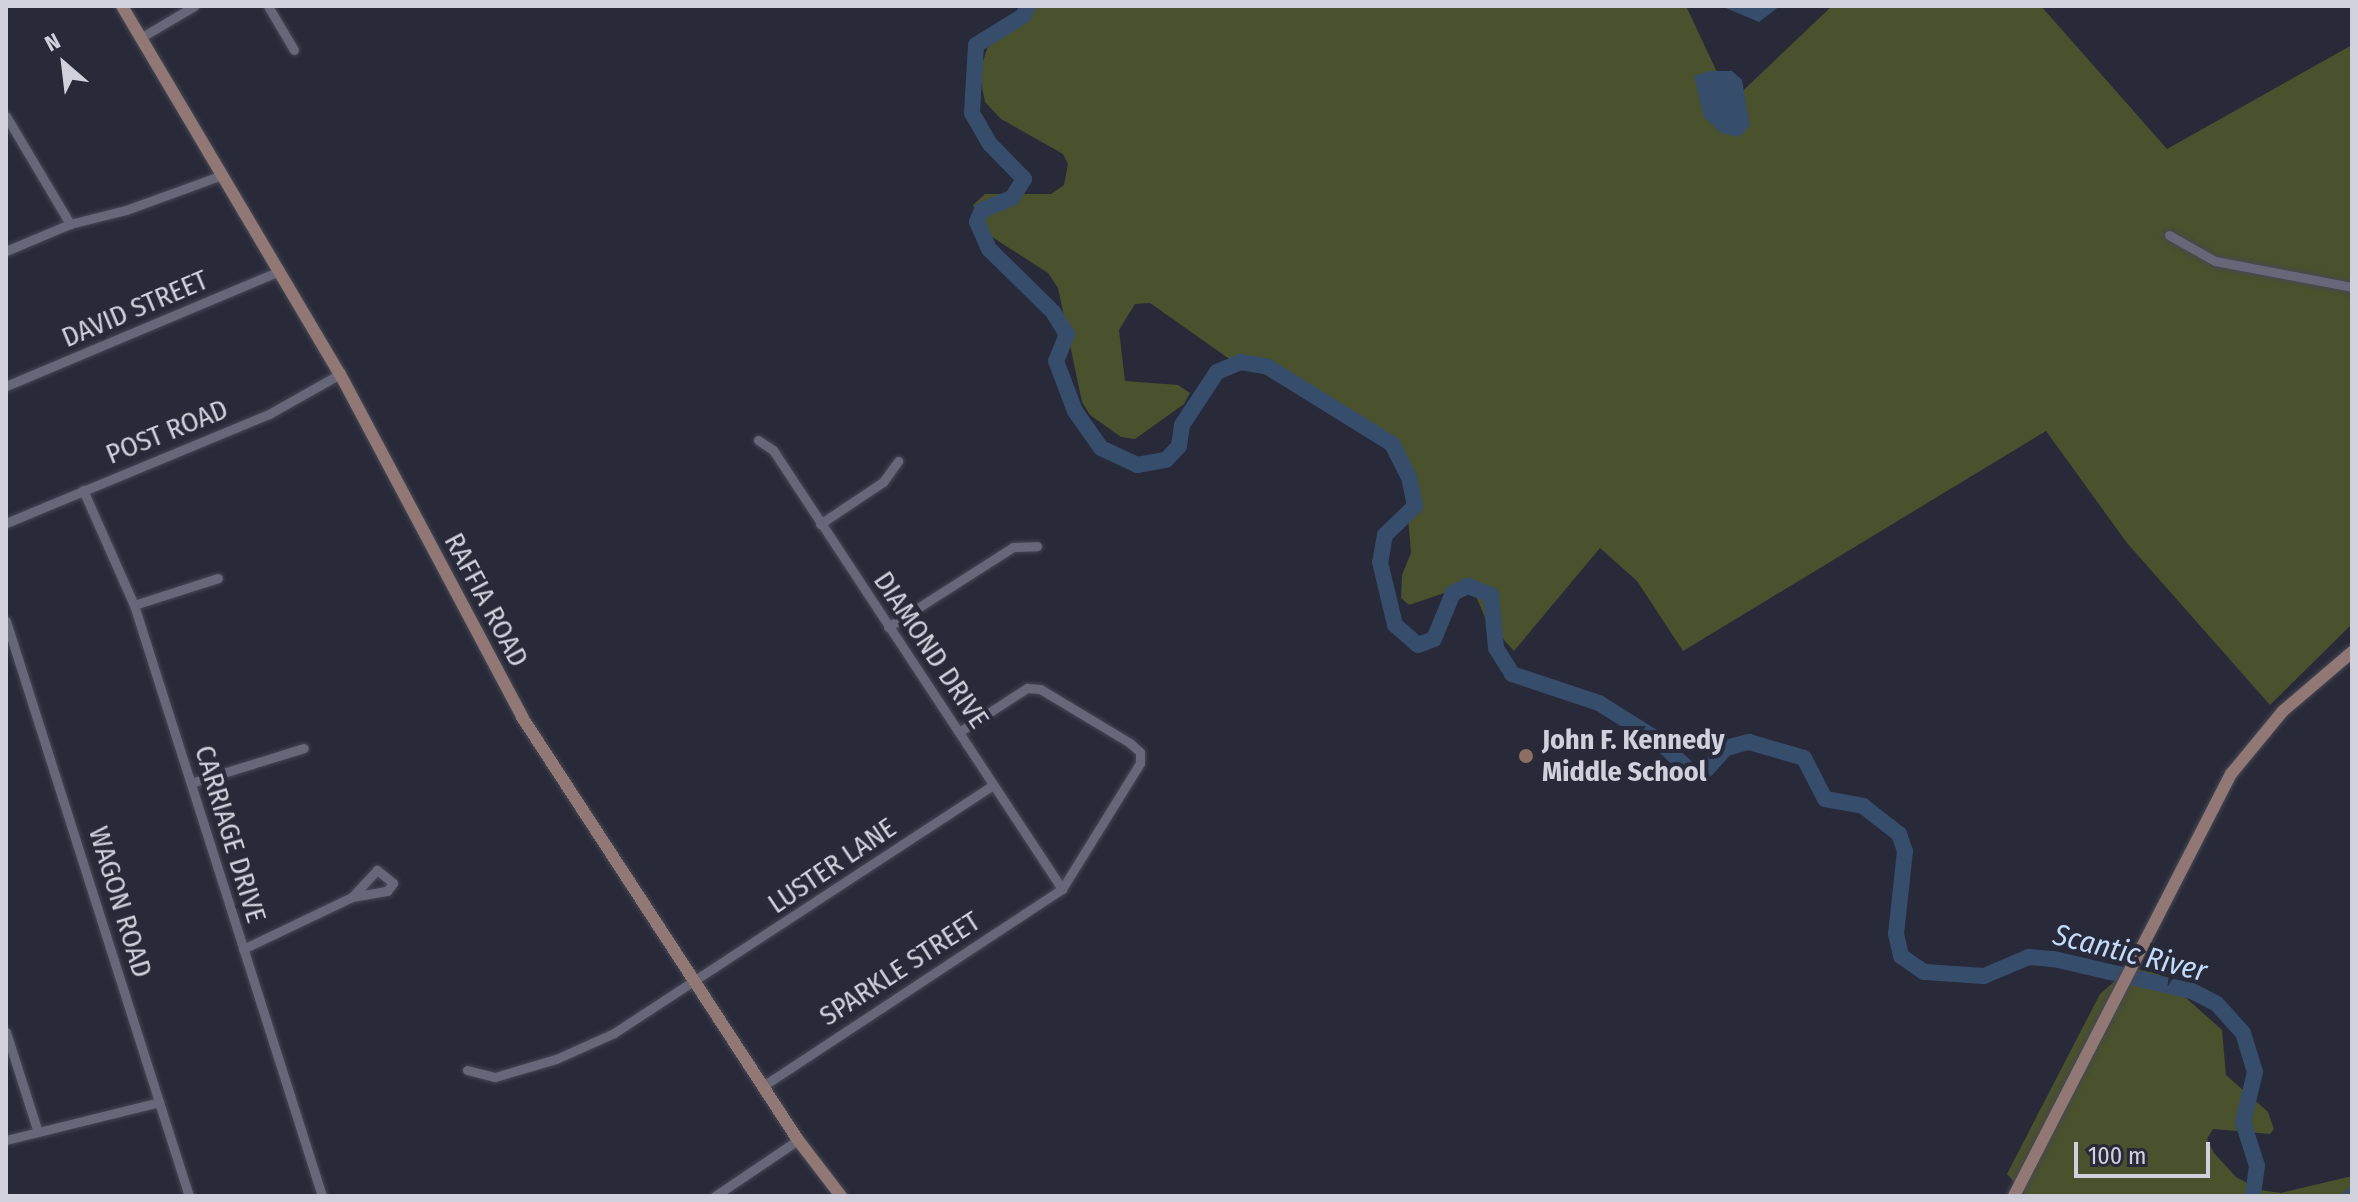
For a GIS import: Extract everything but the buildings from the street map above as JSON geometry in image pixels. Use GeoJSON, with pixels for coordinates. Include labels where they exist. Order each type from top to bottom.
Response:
{"type":"FeatureCollection","features":[{"type":"Feature","properties":{"kind":"main road","name":"RAFFIA ROAD"},"geometry":{"type":"LineString","coordinates":[[122,6],[340,374],[522,717],[694,984],[798,1140],[841,1196]]}},
{"type":"Feature","properties":{"kind":"main road"},"geometry":{"type":"LineString","coordinates":[[2014,1196],[2144,941],[2243,757],[2283,711],[2352,652]]}},
{"type":"Feature","properties":{"kind":"street"},"geometry":{"type":"LineString","coordinates":[[142,37],[194,6]]}},
{"type":"Feature","properties":{"kind":"street"},"geometry":{"type":"LineString","coordinates":[[268,6],[294,50]]}},
{"type":"Feature","properties":{"kind":"street"},"geometry":{"type":"LineString","coordinates":[[6,116],[70,224]]}},
{"type":"Feature","properties":{"kind":"street"},"geometry":{"type":"LineString","coordinates":[[6,251],[70,224],[126,210],[222,175]]}},
{"type":"Feature","properties":{"kind":"street"},"geometry":{"type":"LineString","coordinates":[[2169,235],[2215,261],[2352,287]]}},
{"type":"Feature","properties":{"kind":"street","name":"DAVID STREET"},"geometry":{"type":"LineString","coordinates":[[6,386],[280,271]]}},
{"type":"Feature","properties":{"kind":"street","name":"POST ROAD"},"geometry":{"type":"LineString","coordinates":[[6,523],[269,414],[340,374]]}},
{"type":"Feature","properties":{"kind":"street","name":"DIAMOND DRIVE"},"geometry":{"type":"LineString","coordinates":[[758,440],[773,450],[1062,889]]}},
{"type":"Feature","properties":{"kind":"street"},"geometry":{"type":"LineString","coordinates":[[820,524],[883,482],[898,461]]}},
{"type":"Feature","properties":{"kind":"street","name":"CARRIAGE DRIVE"},"geometry":{"type":"LineString","coordinates":[[83,490],[134,605],[322,1196]]}},
{"type":"Feature","properties":{"kind":"street"},"geometry":{"type":"LineString","coordinates":[[888,627],[1013,547],[1037,546]]}},
{"type":"Feature","properties":{"kind":"street"},"geometry":{"type":"LineString","coordinates":[[134,605],[218,578]]}},
{"type":"Feature","properties":{"kind":"street","name":"WAGON ROAD"},"geometry":{"type":"LineString","coordinates":[[6,621],[189,1196]]}},
{"type":"Feature","properties":{"kind":"street"},"geometry":{"type":"LineString","coordinates":[[959,732],[1027,688],[1040,689],[1140,752],[1140,763],[1062,889]]}},
{"type":"Feature","properties":{"kind":"street"},"geometry":{"type":"LineString","coordinates":[[191,783],[304,748]]}},
{"type":"Feature","properties":{"kind":"street","name":"LUSTER LANE"},"geometry":{"type":"LineString","coordinates":[[467,1070],[495,1077],[556,1059],[614,1033],[694,984],[993,785]]}},
{"type":"Feature","properties":{"kind":"street","name":"SPARKLE STREET"},"geometry":{"type":"LineString","coordinates":[[763,1086],[1062,889]]}},
{"type":"Feature","properties":{"kind":"street"},"geometry":{"type":"LineString","coordinates":[[243,949],[352,897]]}},
{"type":"Feature","properties":{"kind":"street"},"geometry":{"type":"LineString","coordinates":[[6,1032],[38,1132]]}},
{"type":"Feature","properties":{"kind":"street"},"geometry":{"type":"LineString","coordinates":[[6,1140],[159,1102]]}},
{"type":"Feature","properties":{"kind":"street"},"geometry":{"type":"LineString","coordinates":[[715,1196],[798,1140]]}},
{"type":"Feature","properties":{"kind":"green space"},"geometry":{"type":"Polygon","coordinates":[[[1024,6],[1686,6],[1731,102],[1832,6],[2041,6],[2167,149],[2352,45],[2352,624],[2270,705],[2127,543],[2046,431],[1683,651],[1637,581],[1600,548],[1514,651],[1486,620],[1474,591],[1462,587],[1409,605],[1401,598],[1402,575],[1411,553],[1407,505],[1417,490],[1417,475],[1364,420],[1325,397],[1235,363],[1150,303],[1135,304],[1119,330],[1125,381],[1178,385],[1190,393],[1184,404],[1135,439],[1121,437],[1090,415],[1082,402],[1058,288],[1048,273],[986,233],[973,205],[985,194],[1051,194],[1064,185],[1068,164],[1063,154],[1001,119],[985,102],[979,73],[989,43],[1024,6]]]}},
{"type":"Feature","properties":{"kind":"green space"},"geometry":{"type":"Polygon","coordinates":[[[2149,965],[2222,1030],[2226,1075],[2268,1112],[2274,1129],[2270,1134],[2213,1129],[2207,1139],[2214,1153],[2236,1177],[2260,1190],[2281,1193],[2352,1176],[2352,1196],[2026,1196],[2007,1174],[2100,994],[2117,979],[2149,965]]]}},
{"type":"Feature","properties":{"kind":"water"},"geometry":{"type":"Polygon","coordinates":[[[1721,6],[1780,6],[1759,22],[1721,6]]]}},
{"type":"Feature","properties":{"kind":"water"},"geometry":{"type":"Polygon","coordinates":[[[1710,71],[1732,71],[1742,80],[1750,126],[1739,137],[1721,133],[1704,117],[1694,76],[1710,71]]]}},
{"type":"Feature","properties":{"kind":"waterway","name":"Scantic River"},"geometry":{"type":"LineString","coordinates":[[1028,6],[1023,16],[976,45],[972,113],[990,144],[1024,179],[1012,198],[982,210],[977,222],[989,249],[1053,312],[1067,334],[1056,361],[1075,411],[1101,448],[1137,465],[1166,460],[1179,446],[1182,425],[1217,372],[1241,362],[1268,367],[1392,444],[1409,477],[1415,506],[1385,535],[1380,562],[1395,625],[1418,645],[1434,639],[1453,593],[1468,586],[1491,595],[1496,648],[1512,674],[1599,703],[1658,740],[1691,772],[1707,769],[1726,748],[1749,742],[1804,758],[1825,799],[1863,806],[1899,834],[1905,851],[1896,934],[1901,956],[1924,972],[1984,976],[2029,957],[2054,959],[2192,991],[2216,1003],[2243,1033],[2255,1072],[2243,1122],[2257,1166],[2253,1196]]}},
{"type":"Feature","properties":{"kind":"place","name":"John F. Kennedy Middle School"},"geometry":{"type":"Point","coordinates":[1526,756]}}]}
